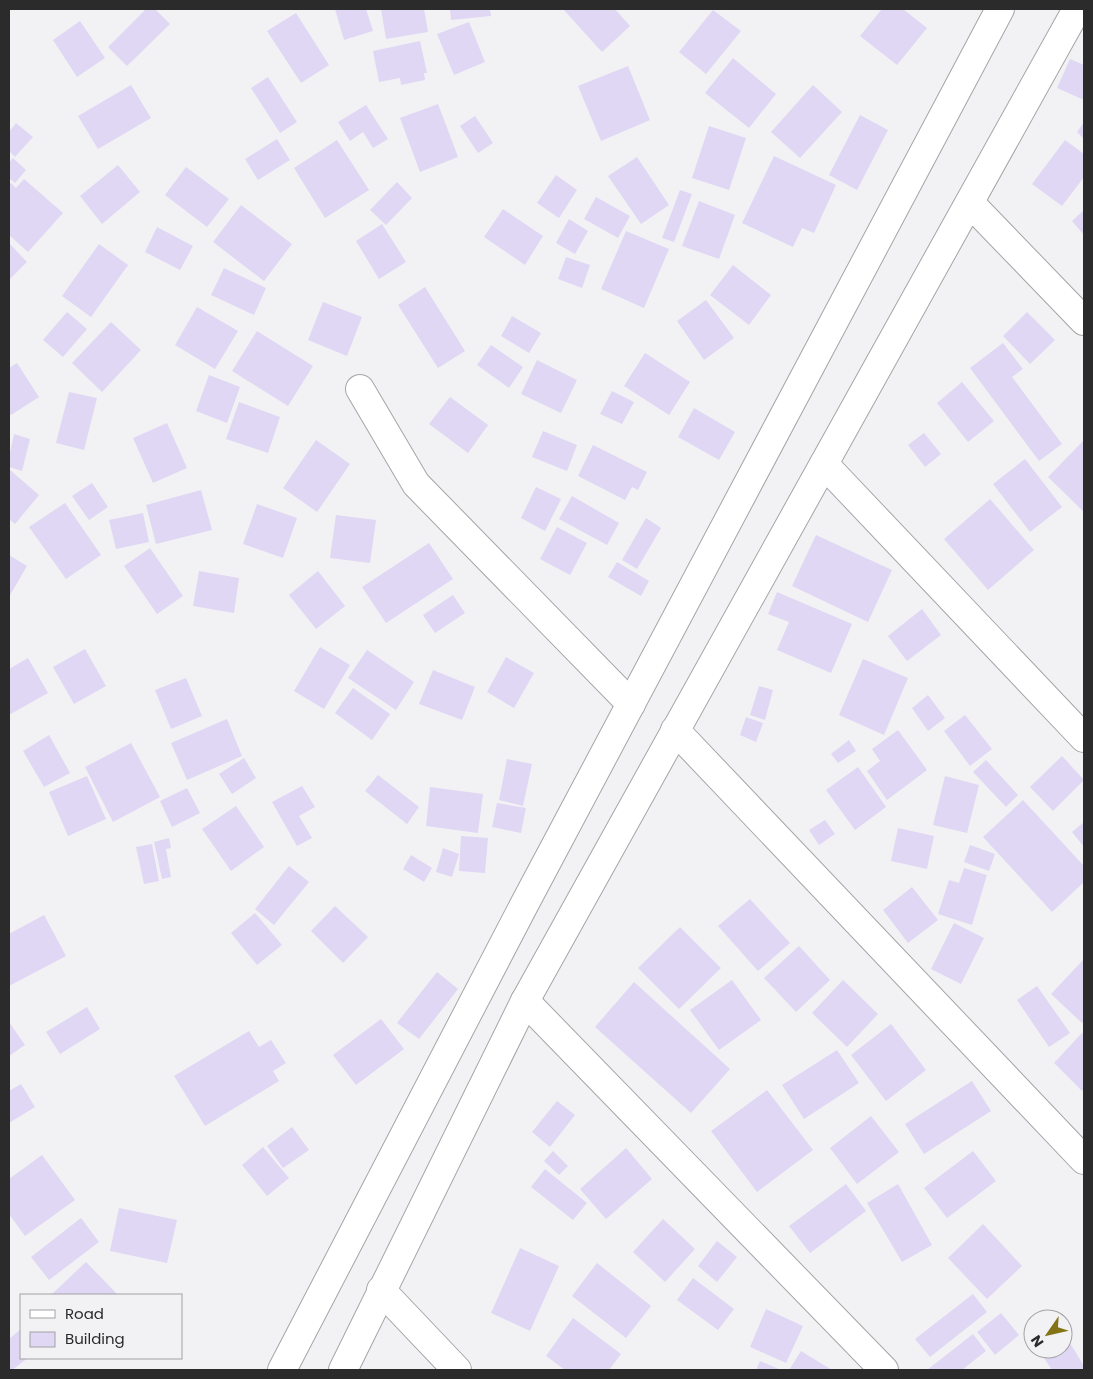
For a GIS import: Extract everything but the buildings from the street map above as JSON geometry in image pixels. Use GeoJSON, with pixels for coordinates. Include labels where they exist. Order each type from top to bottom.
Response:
{"type":"FeatureCollection","features":[{"type":"Feature","properties":{"kind":"street"},"geometry":{"type":"LineString","coordinates":[[282,1370],[631,704],[1000,9]]}},
{"type":"Feature","properties":{"kind":"street"},"geometry":{"type":"LineString","coordinates":[[343,1370],[381,1290],[526,1001],[1077,9]]}},
{"type":"Feature","properties":{"kind":"street"},"geometry":{"type":"LineString","coordinates":[[970,203],[1084,321]]}},
{"type":"Feature","properties":{"kind":"street"},"geometry":{"type":"LineString","coordinates":[[360,389],[416,484],[631,704]]}},
{"type":"Feature","properties":{"kind":"street"},"geometry":{"type":"LineString","coordinates":[[824,464],[1084,738]]}},
{"type":"Feature","properties":{"kind":"street"},"geometry":{"type":"LineString","coordinates":[[675,730],[1084,1160]]}},
{"type":"Feature","properties":{"kind":"street"},"geometry":{"type":"LineString","coordinates":[[526,1001],[884,1370]]}},
{"type":"Feature","properties":{"kind":"street"},"geometry":{"type":"LineString","coordinates":[[381,1290],[457,1370]]}}]}
